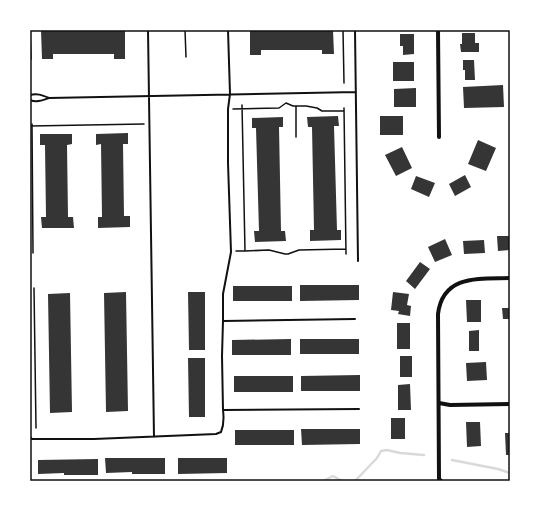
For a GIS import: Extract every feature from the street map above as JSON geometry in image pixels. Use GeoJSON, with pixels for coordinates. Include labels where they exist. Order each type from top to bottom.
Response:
{"type":"FeatureCollection","features":[{"type":"Feature","properties":{"kind":"street"},"geometry":{"type":"LineString","coordinates":[[438,30],[439,137]]}},
{"type":"Feature","properties":{"kind":"street"},"geometry":{"type":"LineString","coordinates":[[441,481],[439,479],[438,314],[441,302],[448,291],[463,281],[510,278]]}},
{"type":"Feature","properties":{"kind":"street"},"geometry":{"type":"LineString","coordinates":[[439,403],[450,405],[510,404]]}},
{"type":"Feature","properties":{"kind":"lane"},"geometry":{"type":"LineString","coordinates":[[148,30],[154,437]]}},
{"type":"Feature","properties":{"kind":"lane"},"geometry":{"type":"LineString","coordinates":[[30,437],[32,439],[94,439],[216,434],[221,432],[224,420],[222,363],[223,294],[231,250],[228,163],[228,109],[230,94],[228,30]]}},
{"type":"Feature","properties":{"kind":"lane"},"geometry":{"type":"LineString","coordinates":[[355,30],[358,261]]}},
{"type":"Feature","properties":{"kind":"lane"},"geometry":{"type":"LineString","coordinates":[[30,100],[41,101],[49,98],[356,92]]}},
{"type":"Feature","properties":{"kind":"lane"},"geometry":{"type":"LineString","coordinates":[[30,95],[40,94],[49,98]]}},
{"type":"Feature","properties":{"kind":"lane"},"geometry":{"type":"LineString","coordinates":[[223,321],[355,319]]}},
{"type":"Feature","properties":{"kind":"lane"},"geometry":{"type":"LineString","coordinates":[[224,410],[359,410]]}},
{"type":"Feature","properties":{"kind":"path"},"geometry":{"type":"LineString","coordinates":[[30,30],[30,59]]}},
{"type":"Feature","properties":{"kind":"path"},"geometry":{"type":"LineString","coordinates":[[185,30],[186,57]]}},
{"type":"Feature","properties":{"kind":"path"},"geometry":{"type":"LineString","coordinates":[[343,30],[344,83]]}},
{"type":"Feature","properties":{"kind":"path"},"geometry":{"type":"LineString","coordinates":[[228,109],[279,108],[286,104],[317,108],[322,111],[344,109],[346,254]]}},
{"type":"Feature","properties":{"kind":"path"},"geometry":{"type":"LineString","coordinates":[[242,105],[244,251]]}},
{"type":"Feature","properties":{"kind":"path"},"geometry":{"type":"LineString","coordinates":[[296,106],[296,137]]}},
{"type":"Feature","properties":{"kind":"path"},"geometry":{"type":"LineString","coordinates":[[33,253],[31,126],[150,124]]}},
{"type":"Feature","properties":{"kind":"path"},"geometry":{"type":"LineString","coordinates":[[231,250],[269,250],[288,254],[299,250],[346,249]]}},
{"type":"Feature","properties":{"kind":"path"},"geometry":{"type":"LineString","coordinates":[[34,288],[36,428]]}},
{"type":"Feature","properties":{"kind":"building"},"geometry":{"type":"Polygon","coordinates":[[[41,30],[125,30],[125,59],[114,59],[114,54],[53,54],[53,59],[42,59],[41,30]]]}},
{"type":"Feature","properties":{"kind":"building"},"geometry":{"type":"Polygon","coordinates":[[[250,30],[333,30],[334,54],[322,54],[322,50],[261,50],[261,55],[250,55],[250,30]]]}},
{"type":"Feature","properties":{"kind":"building"},"geometry":{"type":"Polygon","coordinates":[[[462,33],[475,33],[475,43],[479,43],[479,52],[461,52],[460,44],[462,44],[462,33]]]}},
{"type":"Feature","properties":{"kind":"building"},"geometry":{"type":"Polygon","coordinates":[[[400,34],[414,34],[414,54],[403,55],[403,46],[400,46],[400,34]]]}},
{"type":"Feature","properties":{"kind":"building"},"geometry":{"type":"Polygon","coordinates":[[[463,60],[474,60],[475,80],[465,80],[463,60]]]}},
{"type":"Feature","properties":{"kind":"building"},"geometry":{"type":"Polygon","coordinates":[[[393,62],[414,62],[414,81],[393,81],[393,62]]]}},
{"type":"Feature","properties":{"kind":"building"},"geometry":{"type":"Polygon","coordinates":[[[503,85],[504,107],[464,108],[463,87],[503,85]]]}},
{"type":"Feature","properties":{"kind":"building"},"geometry":{"type":"Polygon","coordinates":[[[416,88],[416,107],[394,107],[394,89],[416,88]]]}},
{"type":"Feature","properties":{"kind":"building"},"geometry":{"type":"Polygon","coordinates":[[[338,116],[339,126],[334,126],[337,230],[341,230],[341,240],[310,241],[310,230],[314,230],[312,127],[308,127],[307,117],[338,116]]]}},
{"type":"Feature","properties":{"kind":"building"},"geometry":{"type":"Polygon","coordinates":[[[380,116],[403,116],[403,135],[380,135],[380,116]]]}},
{"type":"Feature","properties":{"kind":"building"},"geometry":{"type":"Polygon","coordinates":[[[283,117],[283,127],[279,127],[281,231],[285,231],[286,241],[255,242],[254,231],[259,231],[256,128],[252,128],[252,118],[283,117]]]}},
{"type":"Feature","properties":{"kind":"building"},"geometry":{"type":"Polygon","coordinates":[[[128,133],[128,144],[123,144],[124,216],[130,216],[130,227],[98,228],[98,217],[102,217],[101,144],[96,145],[96,134],[128,133]]]}},
{"type":"Feature","properties":{"kind":"building"},"geometry":{"type":"Polygon","coordinates":[[[40,134],[72,134],[72,144],[67,145],[68,217],[73,217],[74,228],[42,228],[41,217],[46,217],[45,145],[40,145],[40,134]]]}},
{"type":"Feature","properties":{"kind":"building"},"geometry":{"type":"Polygon","coordinates":[[[478,140],[496,148],[486,171],[468,164],[478,140]]]}},
{"type":"Feature","properties":{"kind":"building"},"geometry":{"type":"Polygon","coordinates":[[[402,147],[412,168],[396,176],[385,155],[402,147]]]}},
{"type":"Feature","properties":{"kind":"building"},"geometry":{"type":"Polygon","coordinates":[[[465,175],[471,187],[455,196],[449,184],[465,175]]]}},
{"type":"Feature","properties":{"kind":"building"},"geometry":{"type":"Polygon","coordinates":[[[416,176],[435,183],[429,197],[411,189],[416,176]]]}},
{"type":"Feature","properties":{"kind":"building"},"geometry":{"type":"Polygon","coordinates":[[[497,236],[510,236],[510,250],[498,251],[497,236]]]}},
{"type":"Feature","properties":{"kind":"building"},"geometry":{"type":"Polygon","coordinates":[[[445,239],[452,255],[435,262],[428,247],[445,239]]]}},
{"type":"Feature","properties":{"kind":"building"},"geometry":{"type":"Polygon","coordinates":[[[484,240],[485,253],[464,254],[463,241],[484,240]]]}},
{"type":"Feature","properties":{"kind":"building"},"geometry":{"type":"Polygon","coordinates":[[[420,262],[430,269],[415,289],[406,281],[420,262]]]}},
{"type":"Feature","properties":{"kind":"building"},"geometry":{"type":"Polygon","coordinates":[[[300,285],[359,285],[359,300],[300,301],[300,285]]]}},
{"type":"Feature","properties":{"kind":"building"},"geometry":{"type":"Polygon","coordinates":[[[233,286],[292,286],[292,301],[233,301],[233,286]]]}},
{"type":"Feature","properties":{"kind":"building"},"geometry":{"type":"Polygon","coordinates":[[[126,292],[128,411],[106,412],[104,293],[126,292]]]}},
{"type":"Feature","properties":{"kind":"building"},"geometry":{"type":"Polygon","coordinates":[[[188,292],[205,292],[205,350],[189,350],[188,292]]]}},
{"type":"Feature","properties":{"kind":"building"},"geometry":{"type":"Polygon","coordinates":[[[393,292],[409,294],[407,305],[411,306],[410,316],[398,314],[399,311],[391,310],[393,292]]]}},
{"type":"Feature","properties":{"kind":"building"},"geometry":{"type":"Polygon","coordinates":[[[70,293],[72,412],[50,413],[48,294],[70,293]]]}},
{"type":"Feature","properties":{"kind":"building"},"geometry":{"type":"Polygon","coordinates":[[[466,300],[481,300],[481,322],[467,322],[466,300]]]}},
{"type":"Feature","properties":{"kind":"building"},"geometry":{"type":"Polygon","coordinates":[[[502,308],[510,308],[510,319],[503,319],[502,308]]]}},
{"type":"Feature","properties":{"kind":"building"},"geometry":{"type":"Polygon","coordinates":[[[397,323],[410,323],[410,349],[397,349],[397,323]]]}},
{"type":"Feature","properties":{"kind":"building"},"geometry":{"type":"Polygon","coordinates":[[[479,330],[479,351],[469,351],[469,331],[479,330]]]}},
{"type":"Feature","properties":{"kind":"building"},"geometry":{"type":"Polygon","coordinates":[[[291,339],[291,355],[232,355],[232,340],[291,339]]]}},
{"type":"Feature","properties":{"kind":"building"},"geometry":{"type":"Polygon","coordinates":[[[300,339],[359,339],[359,354],[300,354],[300,339]]]}},
{"type":"Feature","properties":{"kind":"building"},"geometry":{"type":"Polygon","coordinates":[[[400,356],[412,356],[412,377],[400,377],[400,356]]]}},
{"type":"Feature","properties":{"kind":"building"},"geometry":{"type":"Polygon","coordinates":[[[188,358],[205,358],[205,417],[189,417],[188,358]]]}},
{"type":"Feature","properties":{"kind":"building"},"geometry":{"type":"Polygon","coordinates":[[[486,362],[487,380],[467,381],[466,363],[486,362]]]}},
{"type":"Feature","properties":{"kind":"building"},"geometry":{"type":"Polygon","coordinates":[[[360,375],[360,391],[301,391],[301,376],[360,375]]]}},
{"type":"Feature","properties":{"kind":"building"},"geometry":{"type":"Polygon","coordinates":[[[234,376],[293,376],[293,392],[234,392],[234,376]]]}},
{"type":"Feature","properties":{"kind":"building"},"geometry":{"type":"Polygon","coordinates":[[[410,384],[411,410],[398,410],[398,385],[410,384]]]}},
{"type":"Feature","properties":{"kind":"building"},"geometry":{"type":"Polygon","coordinates":[[[391,418],[405,418],[405,439],[391,439],[391,418]]]}},
{"type":"Feature","properties":{"kind":"building"},"geometry":{"type":"Polygon","coordinates":[[[466,422],[480,422],[481,446],[467,447],[466,422]]]}},
{"type":"Feature","properties":{"kind":"building"},"geometry":{"type":"Polygon","coordinates":[[[301,429],[360,429],[360,444],[302,445],[301,429]]]}},
{"type":"Feature","properties":{"kind":"building"},"geometry":{"type":"Polygon","coordinates":[[[235,430],[294,430],[294,445],[235,445],[235,430]]]}},
{"type":"Feature","properties":{"kind":"building"},"geometry":{"type":"Polygon","coordinates":[[[505,433],[510,433],[510,455],[506,455],[505,433]]]}},
{"type":"Feature","properties":{"kind":"building"},"geometry":{"type":"Polygon","coordinates":[[[105,458],[165,458],[165,474],[132,474],[132,472],[106,473],[105,458]]]}},
{"type":"Feature","properties":{"kind":"building"},"geometry":{"type":"Polygon","coordinates":[[[178,458],[227,458],[227,473],[178,474],[178,458]]]}},
{"type":"Feature","properties":{"kind":"building"},"geometry":{"type":"Polygon","coordinates":[[[98,459],[98,475],[64,475],[64,473],[38,474],[38,460],[98,459]]]}},
{"type":"Feature","properties":{"kind":"waterway"},"geometry":{"type":"LineString","coordinates":[[355,481],[377,458],[381,451],[387,450],[400,453],[424,455]]}},
{"type":"Feature","properties":{"kind":"waterway"},"geometry":{"type":"LineString","coordinates":[[452,460],[498,469],[510,473]]}},
{"type":"Feature","properties":{"kind":"waterway"},"geometry":{"type":"LineString","coordinates":[[323,481],[333,476],[342,481]]}}]}
